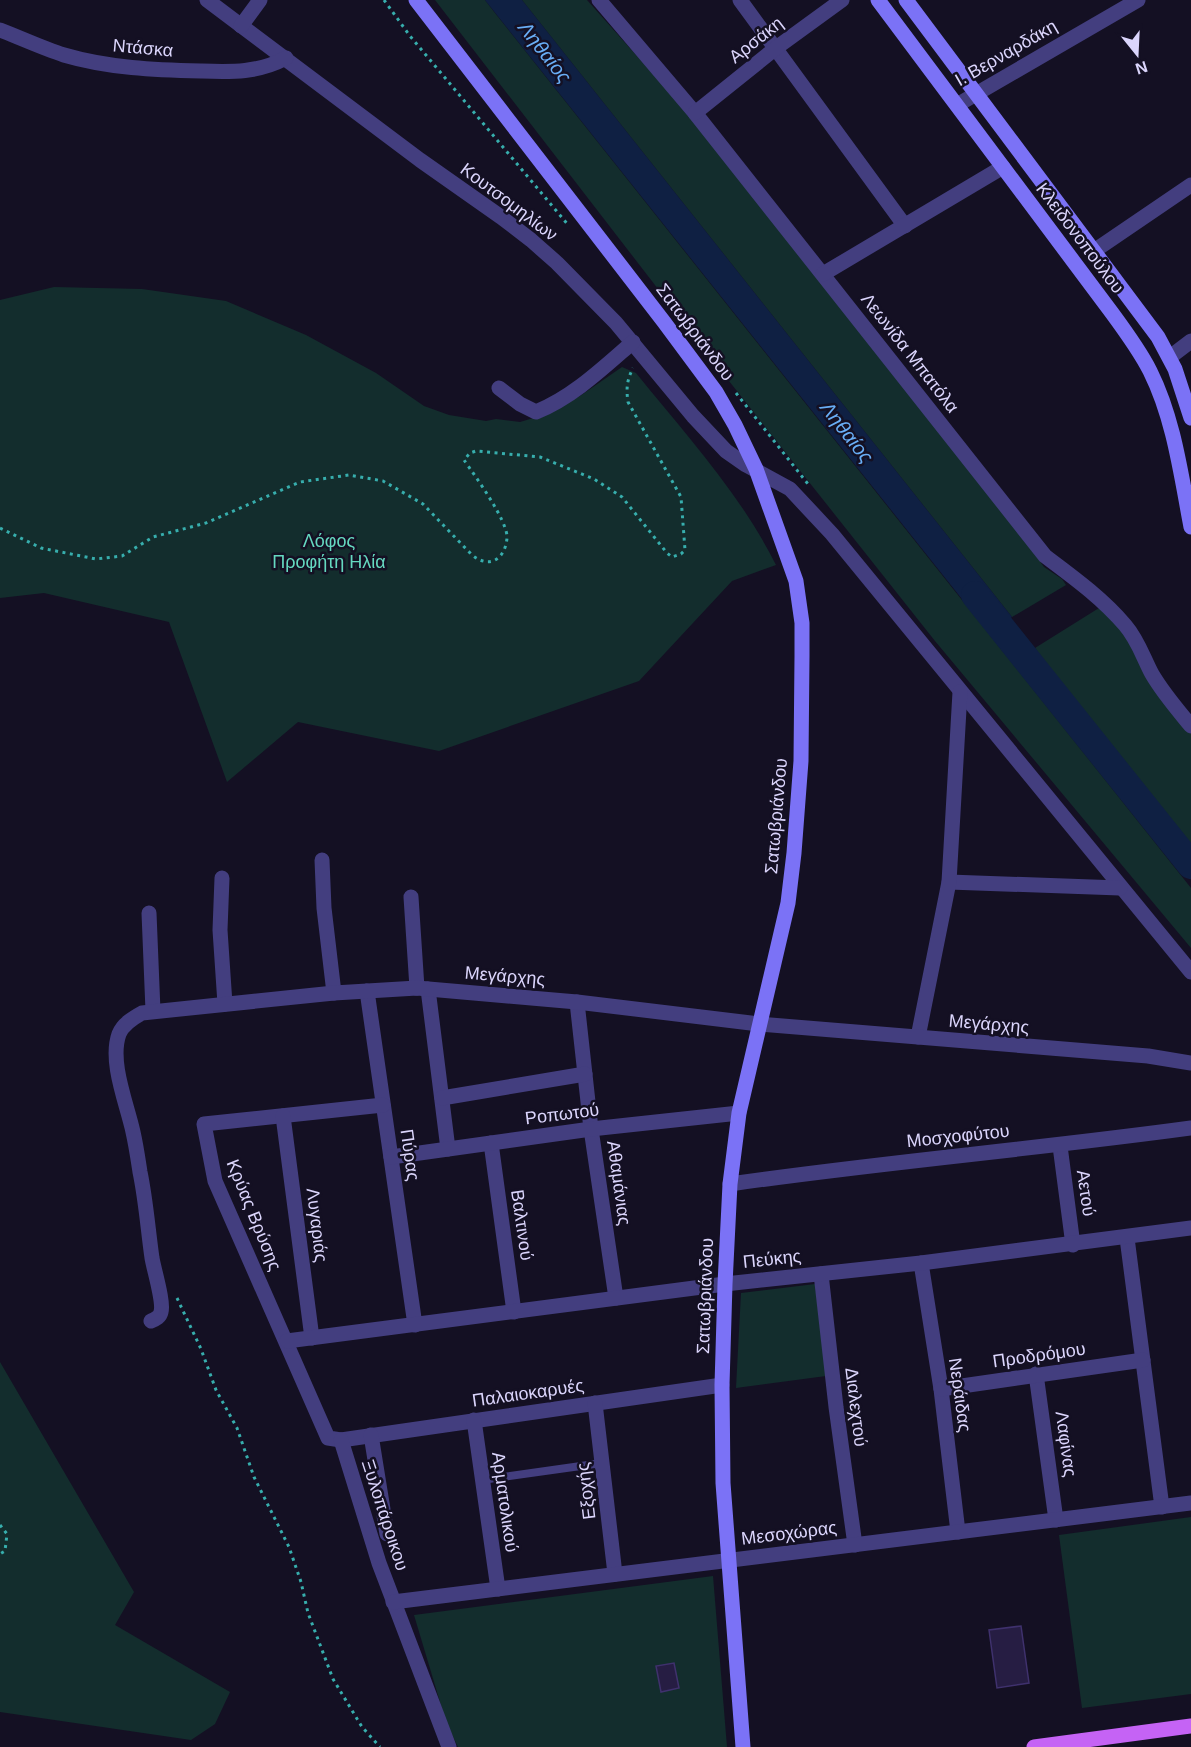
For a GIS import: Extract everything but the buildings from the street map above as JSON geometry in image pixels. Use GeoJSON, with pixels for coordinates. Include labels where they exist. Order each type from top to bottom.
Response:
{"type":"FeatureCollection","features":[{"type":"Feature","properties":{"kind":"main road"},"geometry":{"type":"LineString","coordinates":[[1034,1747],[1191,1726]]}},
{"type":"Feature","properties":{"kind":"street","name":"Κουτσομηλίων"},"geometry":{"type":"LineString","coordinates":[[207,0],[531,240],[591,296],[633,342],[693,416],[720,444],[734,457],[790,489],[812,512],[1191,972]]}},
{"type":"Feature","properties":{"kind":"street"},"geometry":{"type":"LineString","coordinates":[[241,26],[260,0]]}},
{"type":"Feature","properties":{"kind":"street","name":"Σατωβριάνδου"},"geometry":{"type":"LineString","coordinates":[[416,0],[701,371],[725,407],[756,469],[796,581],[802,623],[801,761],[788,903],[739,1113],[730,1184],[725,1284],[722,1385],[723,1483],[743,1747]]}},
{"type":"Feature","properties":{"kind":"street","name":"Λεωνίδα Μπατόλα"},"geometry":{"type":"LineString","coordinates":[[599,0],[694,112],[1045,556],[1089,589],[1125,625],[1166,695],[1191,726]]}},
{"type":"Feature","properties":{"kind":"street"},"geometry":{"type":"LineString","coordinates":[[741,0],[905,226]]}},
{"type":"Feature","properties":{"kind":"street","name":"Αρσάκη"},"geometry":{"type":"LineString","coordinates":[[694,112],[842,0]]}},
{"type":"Feature","properties":{"kind":"street","name":"Κλειδονοπούλου"},"geometry":{"type":"LineString","coordinates":[[878,0],[1112,313],[1150,371],[1173,437],[1191,527]]}},
{"type":"Feature","properties":{"kind":"street","name":"Κλειδονοπούλου"},"geometry":{"type":"LineString","coordinates":[[906,0],[1158,337],[1170,357],[1184,392],[1191,418]]}},
{"type":"Feature","properties":{"kind":"street","name":"Ι. Βερναρδάκη"},"geometry":{"type":"LineString","coordinates":[[957,105],[1138,0]]}},
{"type":"Feature","properties":{"kind":"street","name":"Ντάσκα"},"geometry":{"type":"LineString","coordinates":[[0,30],[67,56],[112,66],[242,72],[260,69],[286,58]]}},
{"type":"Feature","properties":{"kind":"street"},"geometry":{"type":"LineString","coordinates":[[823,274],[1003,167]]}},
{"type":"Feature","properties":{"kind":"street"},"geometry":{"type":"LineString","coordinates":[[1094,251],[1191,185]]}},
{"type":"Feature","properties":{"kind":"street"},"geometry":{"type":"LineString","coordinates":[[1170,357],[1191,341]]}},
{"type":"Feature","properties":{"kind":"street"},"geometry":{"type":"LineString","coordinates":[[499,388],[520,404],[536,412],[574,390],[633,342]]}},
{"type":"Feature","properties":{"kind":"street"},"geometry":{"type":"LineString","coordinates":[[918,1037],[949,882],[960,692]]}},
{"type":"Feature","properties":{"kind":"street"},"geometry":{"type":"LineString","coordinates":[[322,860],[324,908],[334,993]]}},
{"type":"Feature","properties":{"kind":"street"},"geometry":{"type":"LineString","coordinates":[[222,878],[220,930],[225,1004]]}},
{"type":"Feature","properties":{"kind":"street"},"geometry":{"type":"LineString","coordinates":[[949,882],[1120,888]]}},
{"type":"Feature","properties":{"kind":"street"},"geometry":{"type":"LineString","coordinates":[[411,897],[422,988],[442,1098],[448,1149]]}},
{"type":"Feature","properties":{"kind":"street"},"geometry":{"type":"LineString","coordinates":[[149,913],[153,1011]]}},
{"type":"Feature","properties":{"kind":"street","name":"Μεγάρχης"},"geometry":{"type":"LineString","coordinates":[[151,1321],[158,1318],[161,1304],[141,1175],[117,1058],[120,1032],[130,1019],[153,1011],[334,993],[422,988],[577,1002],[759,1024],[1148,1056],[1191,1063]]}},
{"type":"Feature","properties":{"kind":"street","name":"Πύρας"},"geometry":{"type":"LineString","coordinates":[[367,991],[415,1324]]}},
{"type":"Feature","properties":{"kind":"street","name":"Αθαμάνιας"},"geometry":{"type":"LineString","coordinates":[[577,1002],[591,1129],[616,1298]]}},
{"type":"Feature","properties":{"kind":"street"},"geometry":{"type":"LineString","coordinates":[[442,1098],[585,1074]]}},
{"type":"Feature","properties":{"kind":"street","name":"Κρύας Βρύσης"},"geometry":{"type":"LineString","coordinates":[[341,1440],[330,1439],[327,1435],[215,1181],[204,1124],[384,1105]]}},
{"type":"Feature","properties":{"kind":"street","name":"Ροπωτού"},"geometry":{"type":"LineString","coordinates":[[391,1157],[591,1129],[739,1113]]}},
{"type":"Feature","properties":{"kind":"street","name":"Λυγαριάς"},"geometry":{"type":"LineString","coordinates":[[283,1116],[312,1338]]}},
{"type":"Feature","properties":{"kind":"street","name":"Μοσχοφύτου"},"geometry":{"type":"LineString","coordinates":[[730,1184],[850,1167],[1060,1146],[1191,1128]]}},
{"type":"Feature","properties":{"kind":"street","name":"Βαλτινού"},"geometry":{"type":"LineString","coordinates":[[491,1143],[514,1312]]}},
{"type":"Feature","properties":{"kind":"street","name":"Αετού"},"geometry":{"type":"LineString","coordinates":[[1060,1146],[1073,1245]]}},
{"type":"Feature","properties":{"kind":"street","name":"Πεύκης"},"geometry":{"type":"LineString","coordinates":[[287,1341],[725,1284],[1073,1245],[1191,1228]]}},
{"type":"Feature","properties":{"kind":"street"},"geometry":{"type":"LineString","coordinates":[[1127,1238],[1162,1507]]}},
{"type":"Feature","properties":{"kind":"street","name":"Νεράιδας"},"geometry":{"type":"LineString","coordinates":[[921,1263],[941,1389],[958,1532]]}},
{"type":"Feature","properties":{"kind":"street","name":"Διαλεχτού"},"geometry":{"type":"LineString","coordinates":[[821,1274],[855,1545]]}},
{"type":"Feature","properties":{"kind":"street","name":"Προδρόμου"},"geometry":{"type":"LineString","coordinates":[[941,1389],[1143,1360]]}},
{"type":"Feature","properties":{"kind":"street","name":"Λαφίνας"},"geometry":{"type":"LineString","coordinates":[[1036,1374],[1056,1520]]}},
{"type":"Feature","properties":{"kind":"street","name":"Παλαιοκαρυές"},"geometry":{"type":"LineString","coordinates":[[341,1440],[722,1385]]}},
{"type":"Feature","properties":{"kind":"street","name":"Εξοχής"},"geometry":{"type":"LineString","coordinates":[[595,1403],[615,1574]]}},
{"type":"Feature","properties":{"kind":"street","name":"Αρματολικού"},"geometry":{"type":"LineString","coordinates":[[474,1420],[498,1589]]}},
{"type":"Feature","properties":{"kind":"street"},"geometry":{"type":"LineString","coordinates":[[371,1435],[387,1534]]}},
{"type":"Feature","properties":{"kind":"street","name":"Ξυλοπάροικου"},"geometry":{"type":"LineString","coordinates":[[341,1440],[393,1602],[449,1747]]}},
{"type":"Feature","properties":{"kind":"street","name":"Μεσοχώρας"},"geometry":{"type":"LineString","coordinates":[[393,1602],[1191,1503]]}},
{"type":"Feature","properties":{"kind":"lane"},"geometry":{"type":"LineString","coordinates":[[482,1479],[602,1463]]}},
{"type":"Feature","properties":{"kind":"path"},"geometry":{"type":"LineString","coordinates":[[384,0],[410,36],[570,227]]}},
{"type":"Feature","properties":{"kind":"path"},"geometry":{"type":"LineString","coordinates":[[0,528],[41,548],[96,559],[122,556],[153,537],[206,523],[300,482],[350,474],[383,481],[423,504],[472,555],[480,562],[488,563],[496,561],[507,539],[505,525],[464,460],[470,453],[476,451],[540,457],[594,479],[622,497],[667,553],[672,557],[677,557],[685,550],[681,497],[628,402],[626,390],[628,379],[634,365],[643,355]]}},
{"type":"Feature","properties":{"kind":"path"},"geometry":{"type":"LineString","coordinates":[[173,1289],[201,1349],[216,1390],[237,1428],[254,1478],[289,1547],[301,1582],[308,1613],[333,1679],[362,1728],[380,1747]]}},
{"type":"Feature","properties":{"kind":"path"},"geometry":{"type":"LineString","coordinates":[[0,1525],[7,1534],[5,1551],[0,1554]]}},
{"type":"Feature","properties":{"kind":"green space"},"geometry":{"type":"Polygon","coordinates":[[[435,0],[485,0],[1191,888],[1191,948],[935,641],[729,381],[435,0]]]}},
{"type":"Feature","properties":{"kind":"green space"},"geometry":{"type":"Polygon","coordinates":[[[522,0],[587,0],[685,110],[1044,567],[1062,579],[1066,585],[1012,617],[522,0]]]}},
{"type":"Feature","properties":{"kind":"green space","name":"Λόφος Προφήτη Ηλία"},"geometry":{"type":"Polygon","coordinates":[[[54,287],[142,289],[226,301],[306,335],[376,373],[424,406],[449,415],[486,421],[496,419],[520,422],[540,416],[580,396],[622,367],[636,373],[711,465],[746,513],[776,565],[732,581],[639,681],[439,751],[298,722],[227,782],[169,622],[44,593],[0,598],[0,300],[54,287]]]}},
{"type":"Feature","properties":{"kind":"green space"},"geometry":{"type":"Polygon","coordinates":[[[1099,608],[1120,625],[1158,693],[1191,734],[1191,844],[1101,735],[1035,648],[1099,608]]]}},
{"type":"Feature","properties":{"kind":"green space"},"geometry":{"type":"Polygon","coordinates":[[[815,1284],[826,1376],[736,1388],[741,1293],[815,1284]]]}},
{"type":"Feature","properties":{"kind":"green space"},"geometry":{"type":"Polygon","coordinates":[[[0,1362],[134,1592],[115,1625],[230,1692],[215,1724],[191,1740],[0,1712],[0,1362]]]}},
{"type":"Feature","properties":{"kind":"green space"},"geometry":{"type":"Polygon","coordinates":[[[1191,1517],[1191,1694],[1082,1708],[1059,1535],[1191,1517]]]}},
{"type":"Feature","properties":{"kind":"green space"},"geometry":{"type":"Polygon","coordinates":[[[713,1576],[727,1747],[458,1747],[446,1722],[414,1615],[713,1576]]]}},
{"type":"Feature","properties":{"kind":"water","name":"Ληθαίος"},"geometry":{"type":"Polygon","coordinates":[[[485,0],[522,0],[1012,617],[989,633],[485,0]]]}},
{"type":"Feature","properties":{"kind":"waterway","name":"Ληθαίος"},"geometry":{"type":"LineString","coordinates":[[975,595],[1191,865]]}}]}
